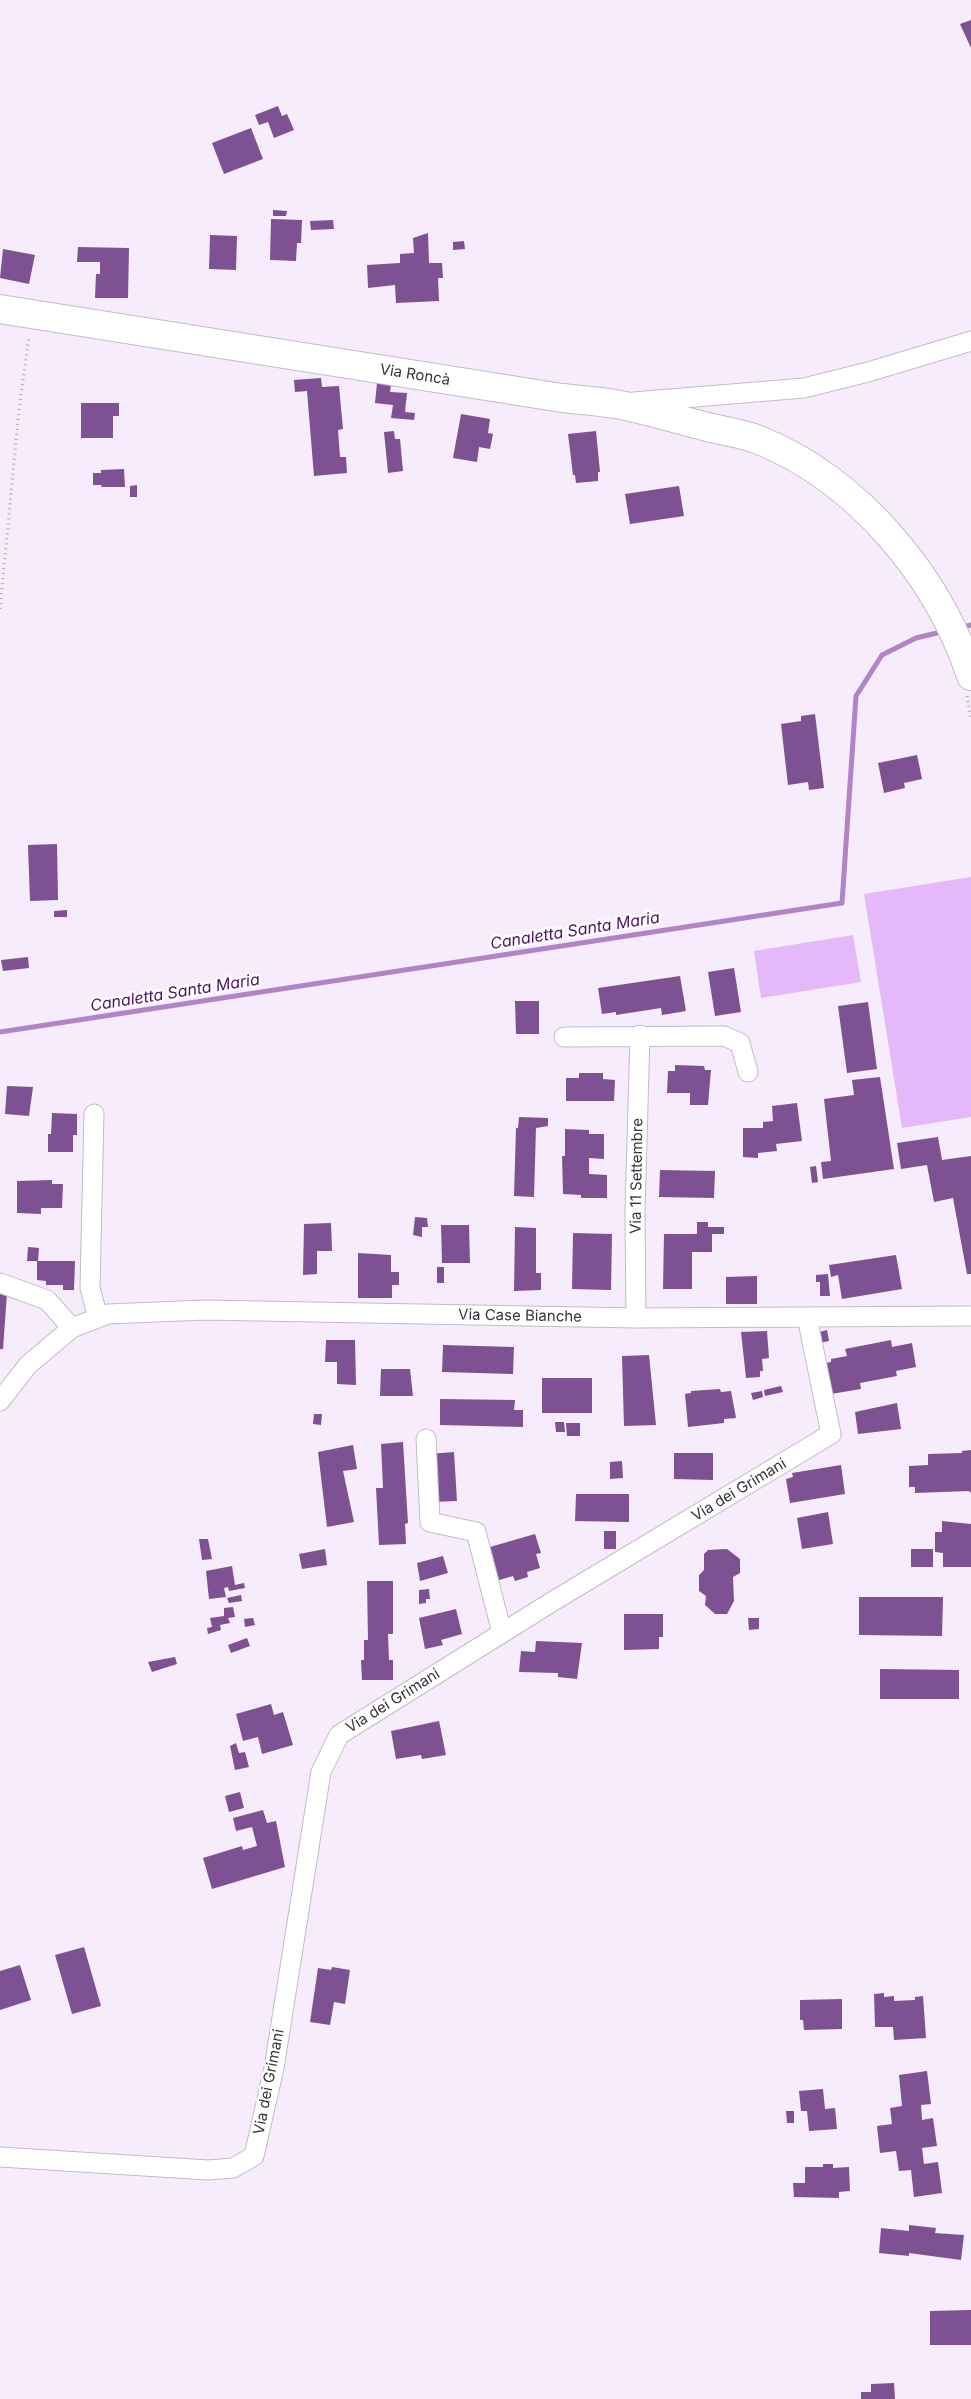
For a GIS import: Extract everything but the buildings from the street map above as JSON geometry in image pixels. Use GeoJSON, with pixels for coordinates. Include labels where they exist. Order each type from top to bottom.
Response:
{"type":"FeatureCollection","features":[{"type":"Feature","properties":{"kind":"main road","name":"Via Roncà"},"geometry":{"type":"LineString","coordinates":[[0,309],[562,398],[616,404],[758,440],[820,473],[858,504],[887,532],[918,571],[951,626],[969,686]]}},
{"type":"Feature","properties":{"kind":"street"},"geometry":{"type":"LineString","coordinates":[[616,404],[804,388],[868,372],[971,341]]}},
{"type":"Feature","properties":{"kind":"street"},"geometry":{"type":"LineString","coordinates":[[564,1037],[640,1035],[724,1036],[740,1044],[748,1072]]}},
{"type":"Feature","properties":{"kind":"street","name":"Via 11 Settembre"},"geometry":{"type":"LineString","coordinates":[[636,1318],[635,1211],[640,1035]]}},
{"type":"Feature","properties":{"kind":"street"},"geometry":{"type":"LineString","coordinates":[[94,1114],[90,1288],[98,1318]]}},
{"type":"Feature","properties":{"kind":"street"},"geometry":{"type":"LineString","coordinates":[[0,1283],[47,1300],[72,1328]]}},
{"type":"Feature","properties":{"kind":"street","name":"Via Case Bianche"},"geometry":{"type":"LineString","coordinates":[[0,1401],[28,1365],[72,1328],[108,1314],[205,1310],[636,1318],[971,1316]]}},
{"type":"Feature","properties":{"kind":"street","name":"Via dei Grimani"},"geometry":{"type":"LineString","coordinates":[[0,2157],[208,2170],[233,2168],[254,2156],[274,2068],[321,1772],[339,1735],[502,1633],[832,1434],[807,1317]]}},
{"type":"Feature","properties":{"kind":"street"},"geometry":{"type":"LineString","coordinates":[[426,1439],[430,1522],[476,1532],[502,1633]]}},
{"type":"Feature","properties":{"kind":"path"},"geometry":{"type":"LineString","coordinates":[[0,609],[19,410],[30,328],[34,315]]}},
{"type":"Feature","properties":{"kind":"path"},"geometry":{"type":"LineString","coordinates":[[969,686],[971,720]]}},
{"type":"Feature","properties":{"kind":"shaded area"},"geometry":{"type":"Polygon","coordinates":[[[971,877],[971,1117],[902,1128],[864,894],[971,877]]]}},
{"type":"Feature","properties":{"kind":"shaded area"},"geometry":{"type":"Polygon","coordinates":[[[853,935],[861,982],[761,998],[754,951],[853,935]]]}},
{"type":"Feature","properties":{"kind":"waterway","name":"Canaletta Santa Maria"},"geometry":{"type":"LineString","coordinates":[[967,626],[971,625]]}},
{"type":"Feature","properties":{"kind":"waterway","name":"Canaletta Santa Maria"},"geometry":{"type":"LineString","coordinates":[[0,1032],[842,903],[856,696],[882,655],[916,638],[937,633]]}}]}
